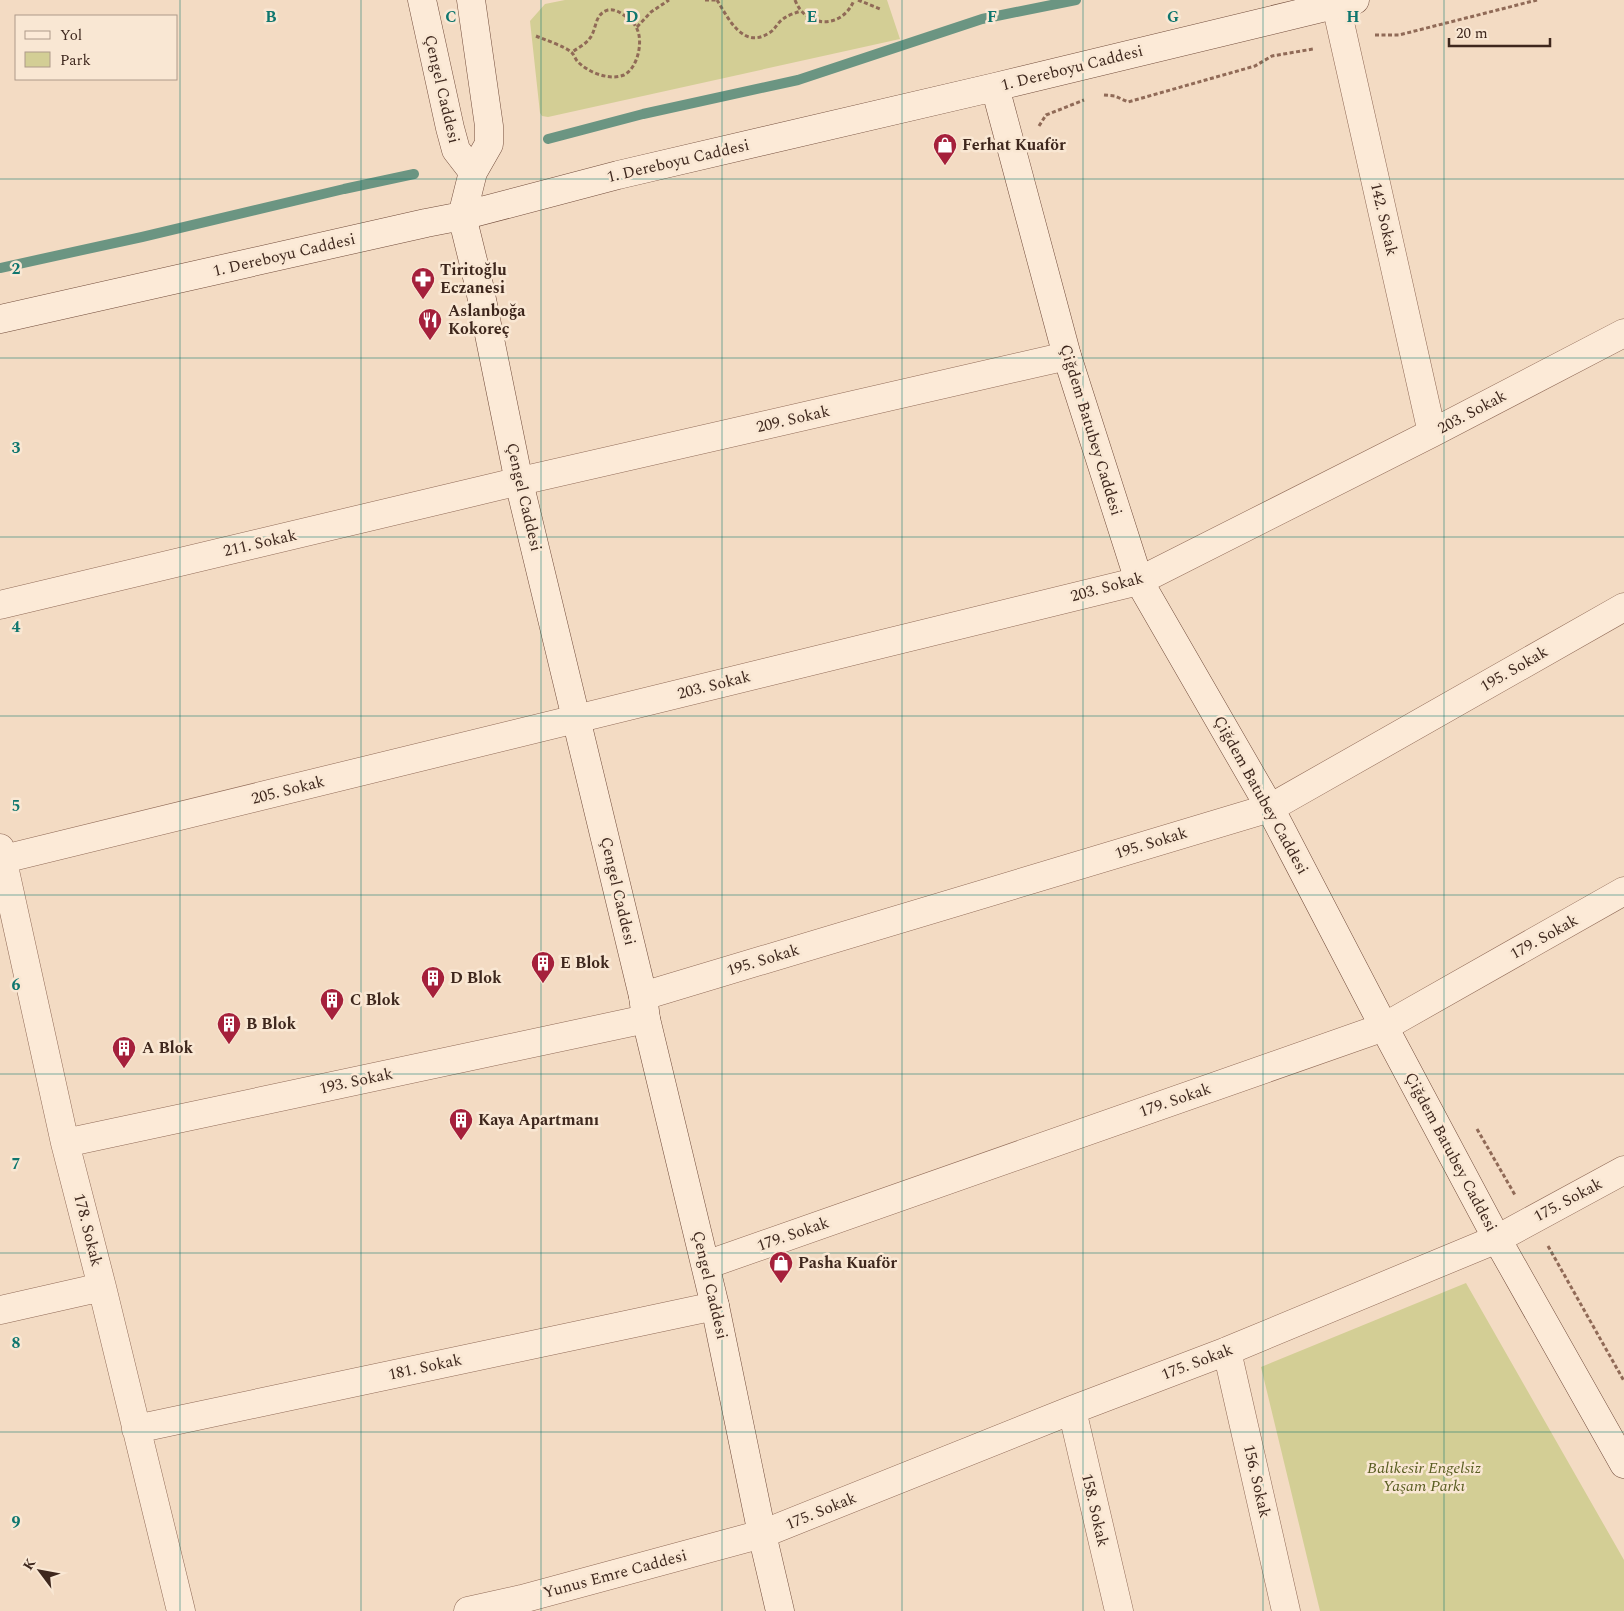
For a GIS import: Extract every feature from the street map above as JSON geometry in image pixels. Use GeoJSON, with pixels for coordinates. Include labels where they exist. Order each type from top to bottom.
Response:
{"type":"FeatureCollection","features":[{"type":"Feature","properties":{"kind":"street","name":"Çengel Caddesi"},"geometry":{"type":"LineString","coordinates":[[422,0],[456,150],[473,172]]}},
{"type":"Feature","properties":{"kind":"street","name":"Çengel Caddesi"},"geometry":{"type":"LineString","coordinates":[[476,1],[489,126],[489,144],[473,172],[462,216],[519,482],[706,1265],[780,1611]]}},
{"type":"Feature","properties":{"kind":"street","name":"1. Dereboyu Caddesi"},"geometry":{"type":"LineString","coordinates":[[0,319],[462,216],[618,175],[996,87],[1346,2]]}},
{"type":"Feature","properties":{"kind":"street","name":"142. Sokak"},"geometry":{"type":"LineString","coordinates":[[1346,2],[1432,433]]}},
{"type":"Feature","properties":{"kind":"street","name":"Çiğdem Batubey Caddesi"},"geometry":{"type":"LineString","coordinates":[[996,87],[1067,356],[1139,581],[1270,808],[1497,1239],[1624,1464]]}},
{"type":"Feature","properties":{"kind":"street","name":"203. Sokak"},"geometry":{"type":"LineString","coordinates":[[577,719],[1139,581],[1432,433],[1624,333]]}},
{"type":"Feature","properties":{"kind":"street","name":"209. Sokak"},"geometry":{"type":"LineString","coordinates":[[519,482],[1067,356]]}},
{"type":"Feature","properties":{"kind":"street","name":"211. Sokak"},"geometry":{"type":"LineString","coordinates":[[0,605],[519,482]]}},
{"type":"Feature","properties":{"kind":"street","name":"195. Sokak"},"geometry":{"type":"LineString","coordinates":[[644,1008],[1270,808],[1624,607]]}},
{"type":"Feature","properties":{"kind":"street","name":"205. Sokak"},"geometry":{"type":"LineString","coordinates":[[1,856],[577,719]]}},
{"type":"Feature","properties":{"kind":"street","name":"178. Sokak"},"geometry":{"type":"LineString","coordinates":[[1,856],[65,1142],[180,1611]]}},
{"type":"Feature","properties":{"kind":"street","name":"179. Sokak"},"geometry":{"type":"LineString","coordinates":[[706,1265],[1384,1027],[1624,891]]}},
{"type":"Feature","properties":{"kind":"street","name":"193. Sokak"},"geometry":{"type":"LineString","coordinates":[[65,1142],[644,1008]]}},
{"type":"Feature","properties":{"kind":"street","name":"175. Sokak"},"geometry":{"type":"LineString","coordinates":[[762,1534],[1072,1410],[1227,1351],[1497,1239],[1624,1170]]}},
{"type":"Feature","properties":{"kind":"street"},"geometry":{"type":"LineString","coordinates":[[0,1310],[102,1287]]}},
{"type":"Feature","properties":{"kind":"street","name":"181. Sokak"},"geometry":{"type":"LineString","coordinates":[[136,1429],[715,1306]]}},
{"type":"Feature","properties":{"kind":"street","name":"156. Sokak"},"geometry":{"type":"LineString","coordinates":[[1227,1351],[1286,1611]]}},
{"type":"Feature","properties":{"kind":"street","name":"158. Sokak"},"geometry":{"type":"LineString","coordinates":[[1072,1410],[1119,1611]]}},
{"type":"Feature","properties":{"kind":"street","name":"Yunus Emre Caddesi"},"geometry":{"type":"LineString","coordinates":[[468,1611],[524,1605],[762,1534]]}},
{"type":"Feature","properties":{"kind":"path"},"geometry":{"type":"LineString","coordinates":[[637,28],[651,12],[669,0]]}},
{"type":"Feature","properties":{"kind":"path"},"geometry":{"type":"LineString","coordinates":[[705,0],[717,0],[737,31],[747,36],[759,38],[771,32],[783,18],[801,11]]}},
{"type":"Feature","properties":{"kind":"path"},"geometry":{"type":"LineString","coordinates":[[795,0],[801,11],[812,20],[821,22],[840,18],[848,11],[854,0]]}},
{"type":"Feature","properties":{"kind":"path"},"geometry":{"type":"LineString","coordinates":[[858,0],[880,9]]}},
{"type":"Feature","properties":{"kind":"path"},"geometry":{"type":"LineString","coordinates":[[1367,36],[1382,34],[1399,36],[1537,0]]}},
{"type":"Feature","properties":{"kind":"path"},"geometry":{"type":"LineString","coordinates":[[536,36],[572,52],[580,64],[600,75],[614,77],[623,75],[631,70],[635,63],[639,40],[637,28],[631,20],[610,9],[601,13],[590,38],[572,52]]}},
{"type":"Feature","properties":{"kind":"path"},"geometry":{"type":"LineString","coordinates":[[1115,96],[1128,102],[1255,66],[1272,56],[1307,50]]}},
{"type":"Feature","properties":{"kind":"path"},"geometry":{"type":"LineString","coordinates":[[1544,1239],[1624,1381]]}},
{"type":"Feature","properties":{"kind":"green space"},"geometry":{"type":"Polygon","coordinates":[[[565,0],[887,0],[900,39],[548,117],[542,116],[540,113],[530,21],[545,4],[565,0]]]}},
{"type":"Feature","properties":{"kind":"green space","name":"Balıkesir Engelsiz Yaşam Parkı"},"geometry":{"type":"Polygon","coordinates":[[[1466,1283],[1624,1560],[1624,1611],[1320,1611],[1261,1367],[1466,1283]]]}},
{"type":"Feature","properties":{"kind":"waterway"},"geometry":{"type":"LineString","coordinates":[[548,139],[643,114],[798,80],[982,19],[1076,0]]}},
{"type":"Feature","properties":{"kind":"waterway"},"geometry":{"type":"LineString","coordinates":[[0,268],[414,174]]}},
{"type":"Feature","properties":{"kind":"place","name":"Ferhat Kuaför"},"geometry":{"type":"Point","coordinates":[945,166]}},
{"type":"Feature","properties":{"kind":"place","name":"Tiritoğlu Eczanesi"},"geometry":{"type":"Point","coordinates":[423,300]}},
{"type":"Feature","properties":{"kind":"place","name":"Aslanboğa Kokoreç"},"geometry":{"type":"Point","coordinates":[430,341]}},
{"type":"Feature","properties":{"kind":"place","name":"E Blok"},"geometry":{"type":"Point","coordinates":[543,984]}},
{"type":"Feature","properties":{"kind":"place","name":"D Blok"},"geometry":{"type":"Point","coordinates":[433,999]}},
{"type":"Feature","properties":{"kind":"place","name":"C Blok"},"geometry":{"type":"Point","coordinates":[332,1021]}},
{"type":"Feature","properties":{"kind":"place","name":"B Blok"},"geometry":{"type":"Point","coordinates":[229,1045]}},
{"type":"Feature","properties":{"kind":"place","name":"A Blok"},"geometry":{"type":"Point","coordinates":[124,1069]}},
{"type":"Feature","properties":{"kind":"place","name":"Kaya Apartmanı"},"geometry":{"type":"Point","coordinates":[461,1141]}},
{"type":"Feature","properties":{"kind":"place","name":"Pasha Kuaför"},"geometry":{"type":"Point","coordinates":[781,1284]}}]}
